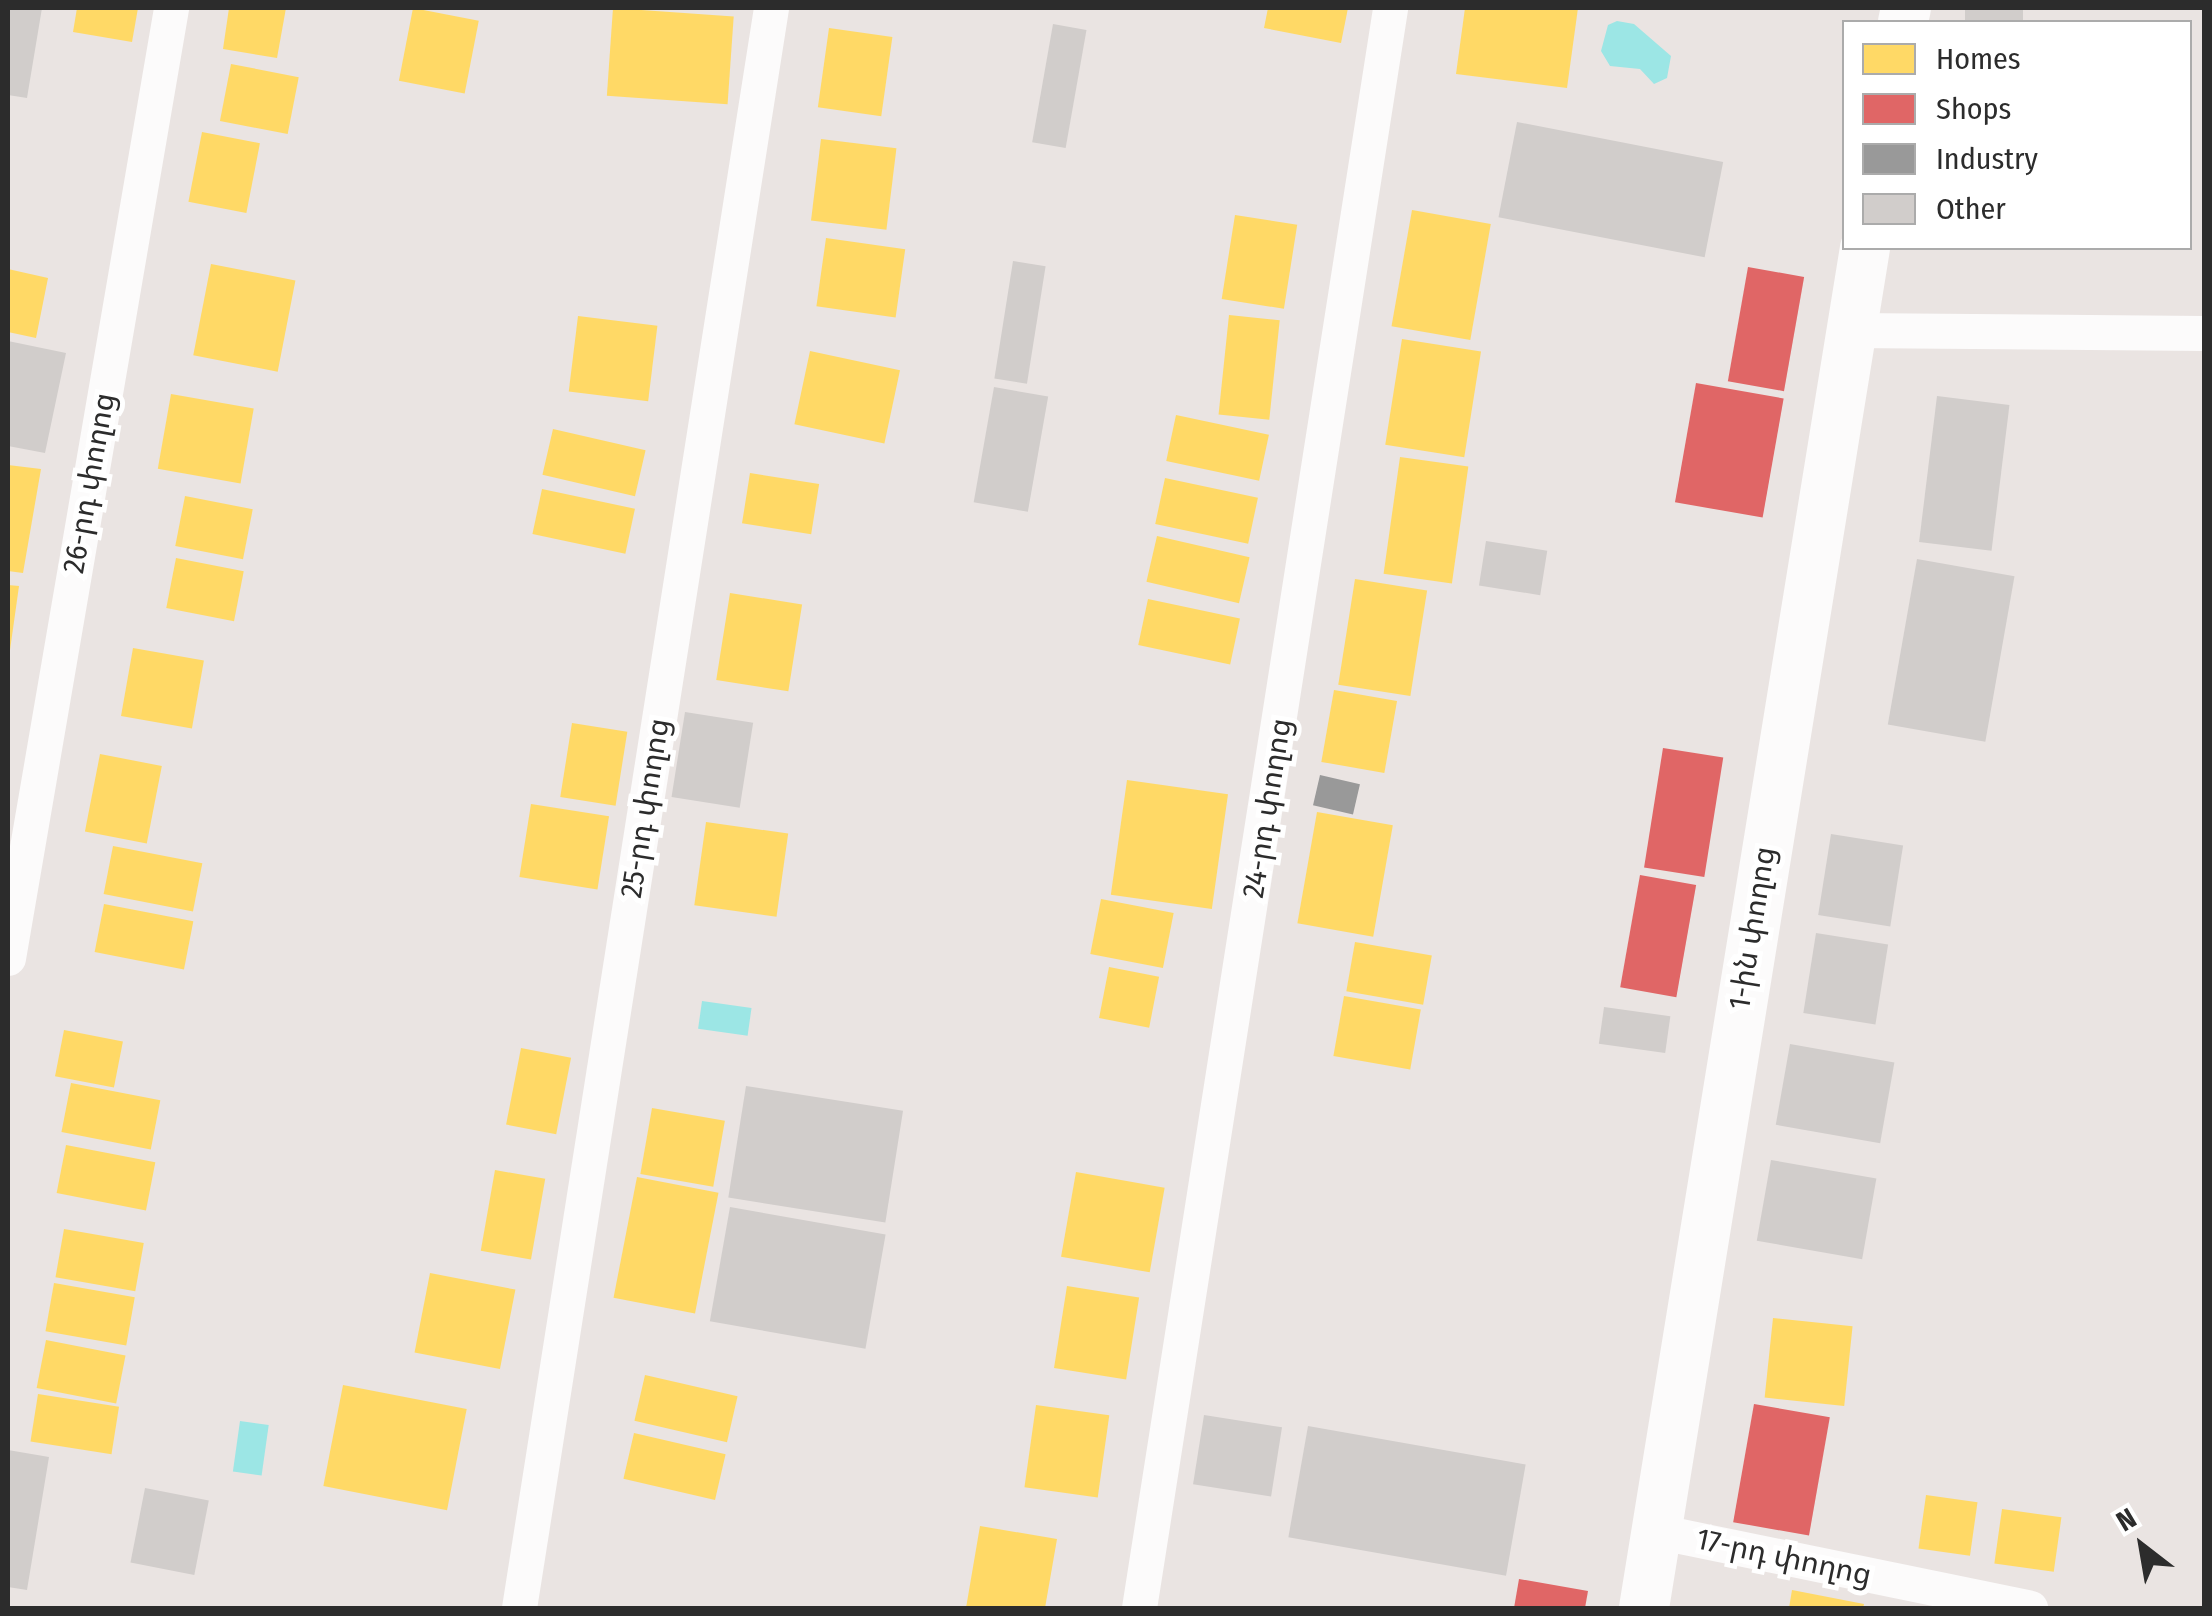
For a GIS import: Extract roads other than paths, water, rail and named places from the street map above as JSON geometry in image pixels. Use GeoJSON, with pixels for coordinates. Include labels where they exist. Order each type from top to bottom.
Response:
{"type":"FeatureCollection","features":[{"type":"Feature","properties":{"kind":"main road","name":"1-ին փողոց"},"geometry":{"type":"LineString","coordinates":[[1644,1608],[1864,250]]}},
{"type":"Feature","properties":{"kind":"street","name":"26-րդ փողոց"},"geometry":{"type":"LineString","coordinates":[[8,958],[171,8]]}},
{"type":"Feature","properties":{"kind":"street","name":"25-րդ փողոց"},"geometry":{"type":"LineString","coordinates":[[520,1608],[771,8]]}},
{"type":"Feature","properties":{"kind":"street","name":"24-րդ փողոց"},"geometry":{"type":"LineString","coordinates":[[1139,1608],[1390,8]]}},
{"type":"Feature","properties":{"kind":"street"},"geometry":{"type":"LineString","coordinates":[[1850,330],[2204,333]]}},
{"type":"Feature","properties":{"kind":"street","name":"17-րդ փողոց"},"geometry":{"type":"LineString","coordinates":[[1656,1530],[2030,1608]]}},
{"type":"Feature","properties":{"kind":"water"},"geometry":{"type":"Polygon","coordinates":[[[1617,21],[1634,24],[1671,56],[1667,78],[1654,84],[1640,69],[1610,66],[1601,51],[1608,25],[1617,21]]]}},
{"type":"Feature","properties":{"kind":"water"},"geometry":{"type":"Polygon","coordinates":[[[702,1001],[752,1008],[748,1036],[698,1029],[702,1001]]]}},
{"type":"Feature","properties":{"kind":"water"},"geometry":{"type":"Polygon","coordinates":[[[240,1421],[269,1425],[262,1476],[233,1472],[240,1421]]]}}]}
